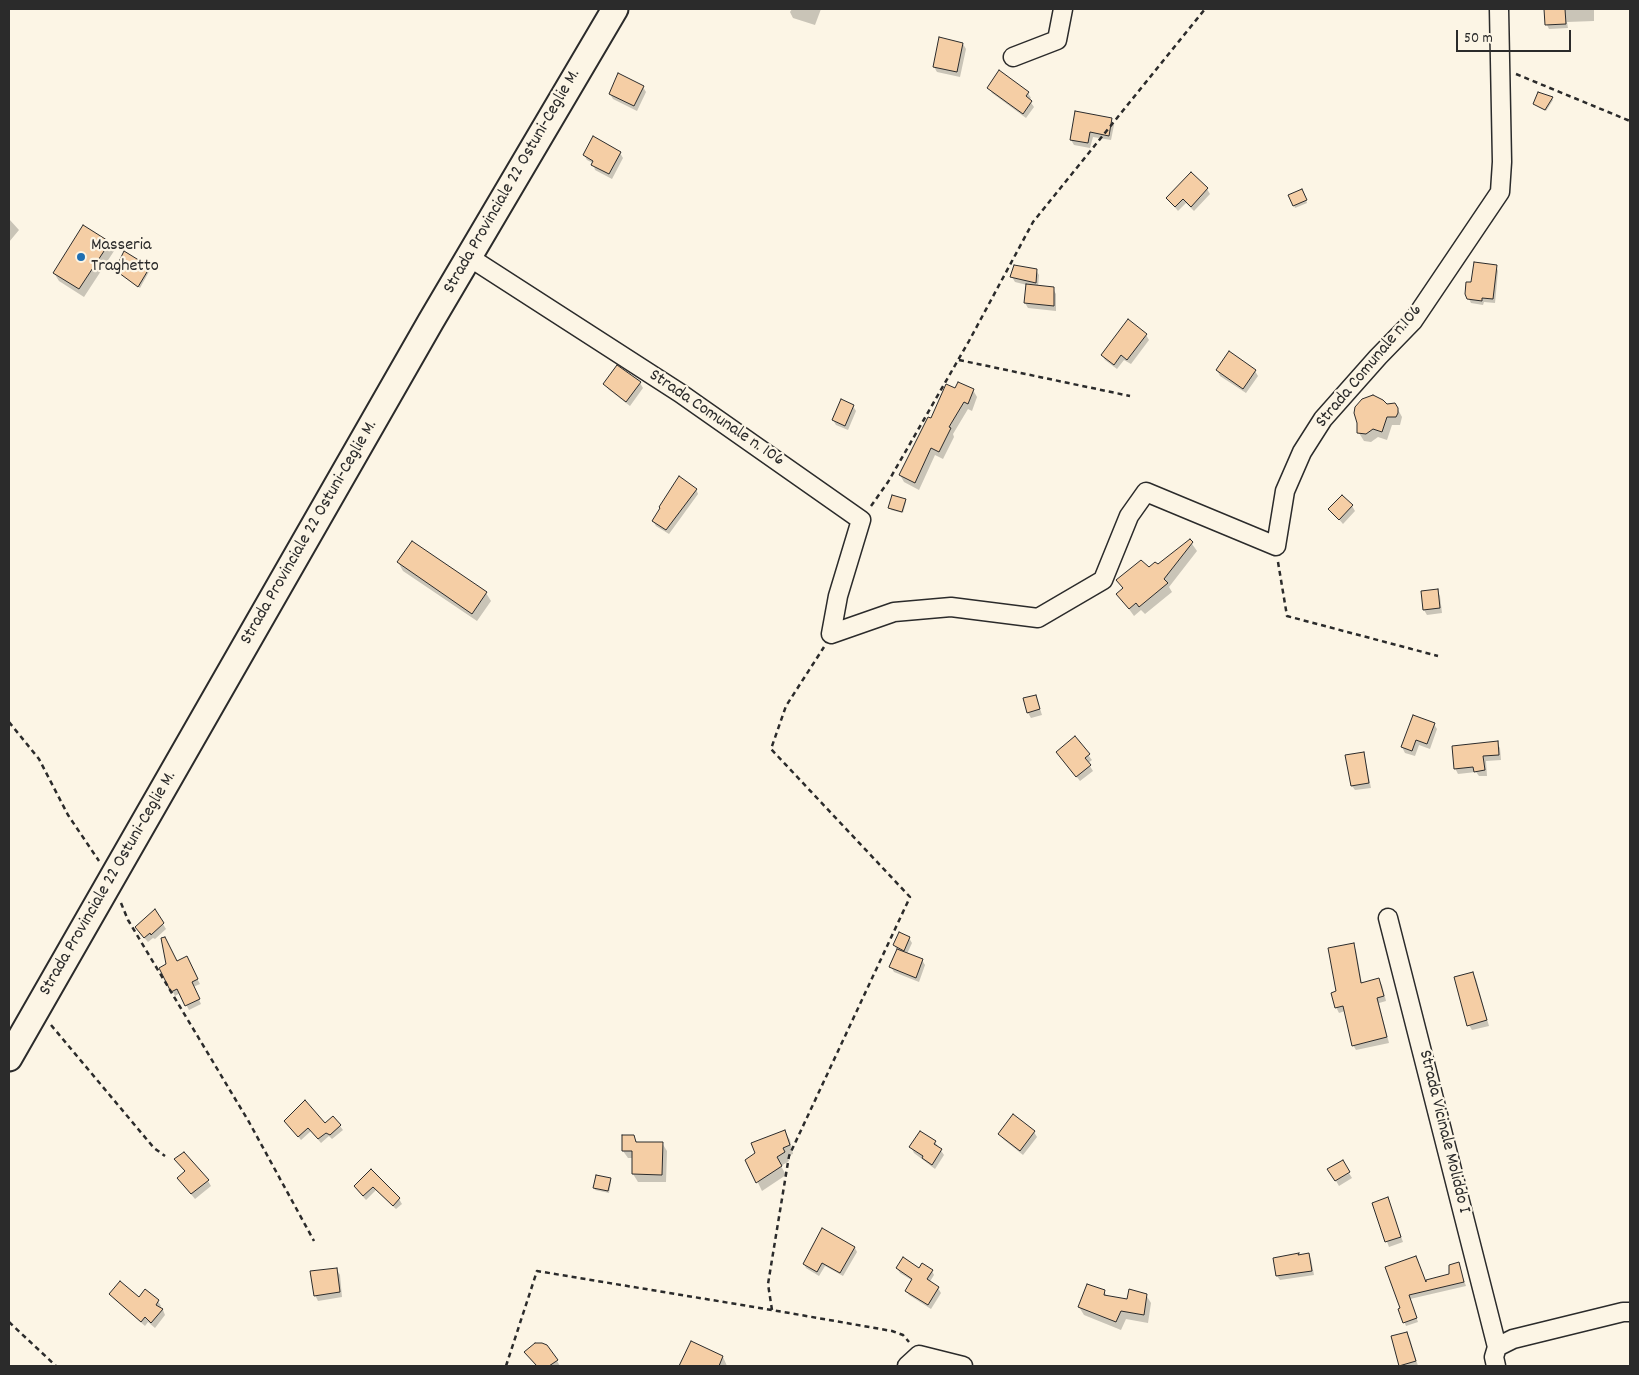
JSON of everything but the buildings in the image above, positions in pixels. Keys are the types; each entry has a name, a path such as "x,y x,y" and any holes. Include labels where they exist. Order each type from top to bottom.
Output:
{"main road":[{"name":"Strada Provinciale 22 Ostuni-Ceglie M.","path":"9,1058 469,257 614,9"}],"street":[{"path":"1013,57 1057,40 1063,9"},
{"name":"Strada Comunale n.106","path":"1276,546 1285,492 1308,444 1324,419 1413,320 1500,192 1502,162 1499,9"},
{"name":"Strada Comunale n. 106","path":"469,257 680,393 861,520"},
{"path":"861,520 838,596 831,634 894,612 951,607 1038,618 1103,580 1129,516 1146,492 1276,546"},
{"name":"Strada Vicinale Moliddo I","path":"1388,918 1497,1347 1494,1357 1496,1366"},
{"path":"1497,1347 1513,1339 1623,1312 1630,1312"},
{"path":"913,1360 963,1366"}],"path":[{"path":"861,520 888,482 959,360 1033,222 1205,9"},
{"path":"1500,68 1630,121"},
{"path":"959,360 1130,396"},
{"path":"1276,546 1287,616 1438,656"},
{"path":"772,1310 768,1284 790,1156 910,897 771,749 786,706 831,634"},
{"path":"9,722 39,760 68,815 112,879 128,920 249,1122 314,1241"},
{"path":"37,1009 154,1148 165,1156"},
{"path":"506,1366 537,1271 892,1331 903,1335 913,1360"},
{"path":"9,1322 56,1366"}],"place":[{"name":"Masseria Traghetto","path":"81,257"}]}
